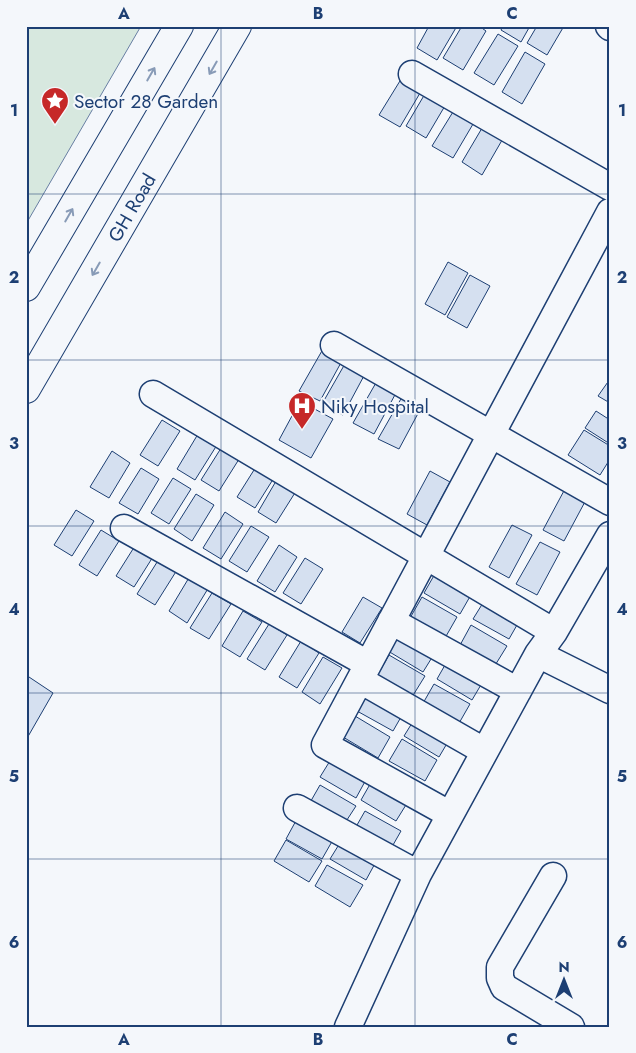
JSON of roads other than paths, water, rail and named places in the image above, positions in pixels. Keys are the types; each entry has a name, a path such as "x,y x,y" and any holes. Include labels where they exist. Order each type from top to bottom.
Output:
{"main road":[{"path":"26,287 179,26"},
{"name":"GH Road","path":"26,389 237,26"}],"street":[{"path":"412,74 610,187"},
{"path":"449,814 325,745 610,212"},
{"path":"334,345 610,502"},
{"path":"152,394 554,632"},
{"path":"124,528 364,672 484,751"},
{"path":"348,1027 418,874 449,814 538,654 554,632 610,535"},
{"path":"391,620 518,691"},
{"path":"538,654 610,690"},
{"path":"297,808 418,874"},
{"path":"553,876 500,966 500,978 504,987 571,1027"}],"place":[{"name":"Sector 28 Garden","path":"55,125"},
{"name":"Niky Hospital","path":"302,430"}]}
